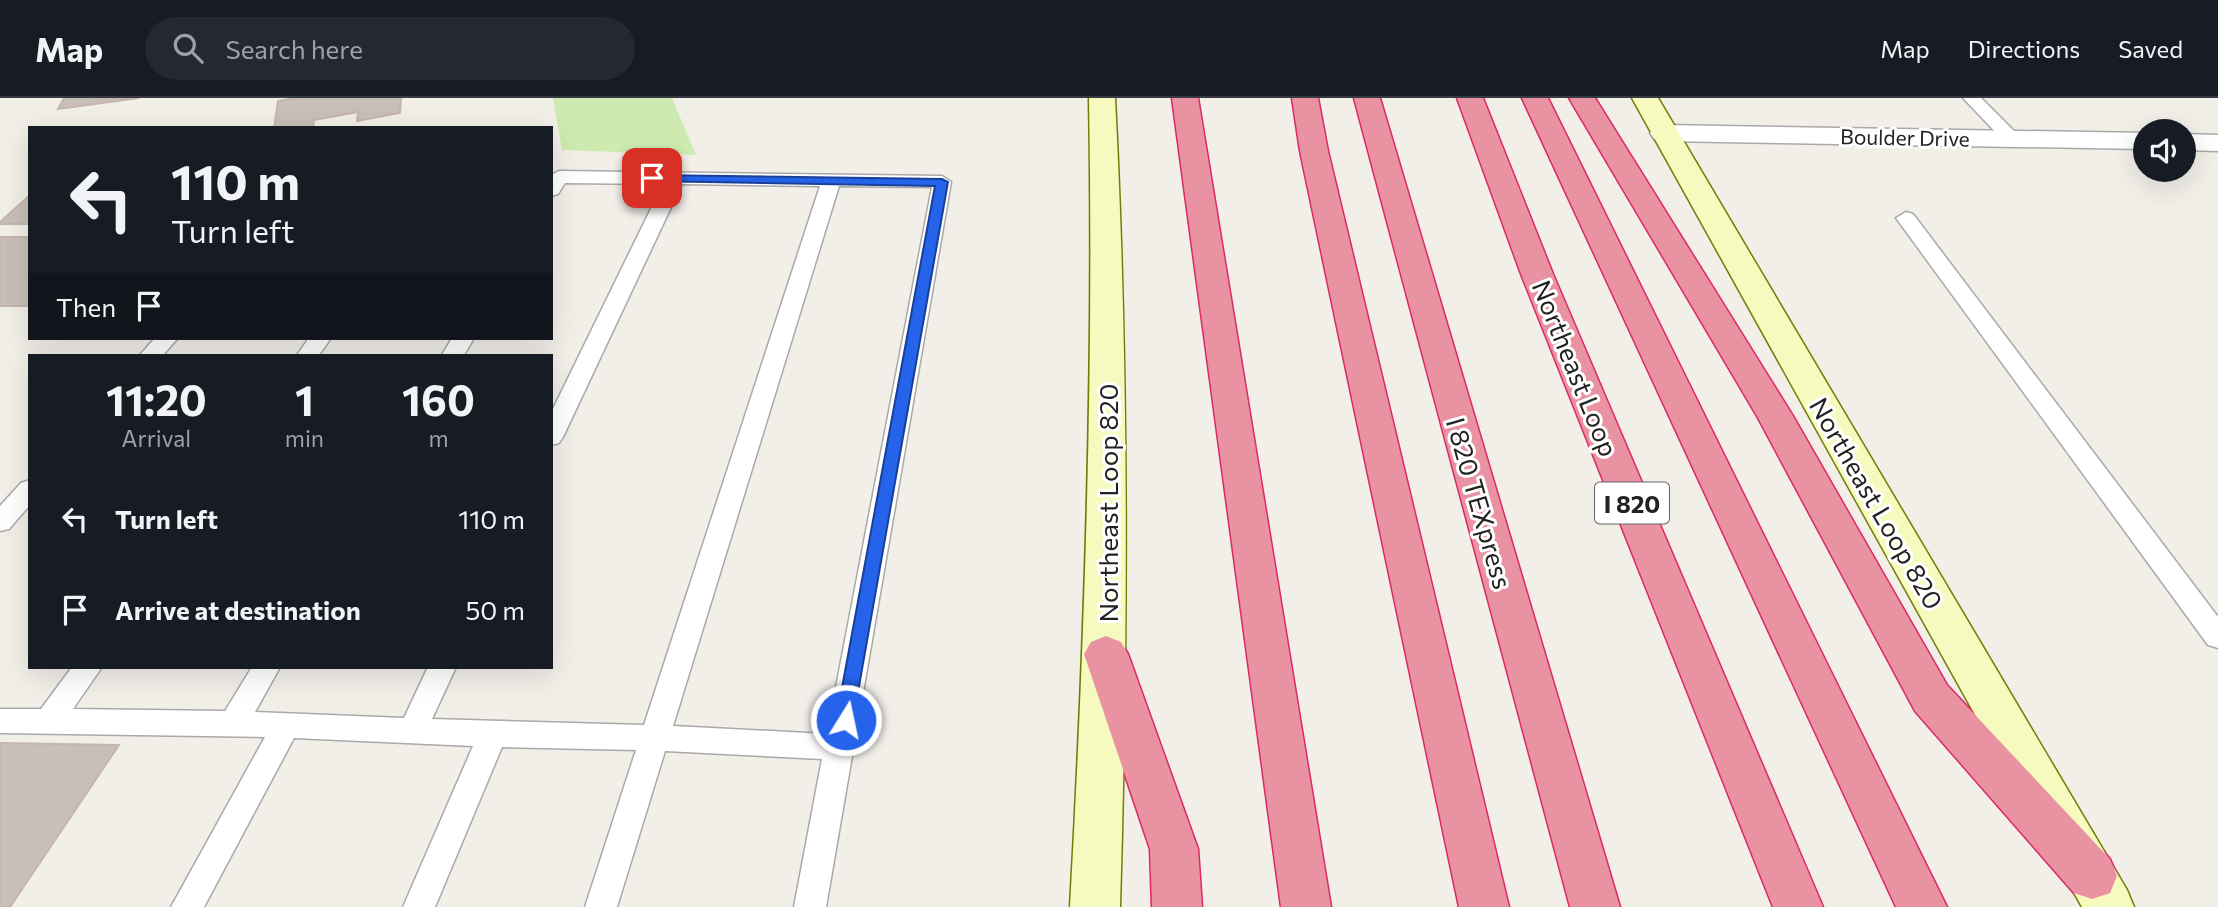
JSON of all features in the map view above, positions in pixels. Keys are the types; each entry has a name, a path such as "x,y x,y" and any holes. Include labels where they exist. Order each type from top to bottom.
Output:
{"highway":[{"path":"1185,98 1306,907"},
{"path":"1305,98 1320,178 1484,907"},
{"name":"I 820 TEXpress","path":"1367,98 1595,907"},
{"name":"Northeast Loop","path":"1470,98 1537,274 1798,907"},
{"path":"1535,98 1922,907"},
{"path":"1582,98 1775,416 1931,698 2100,892"},
{"path":"1106,654 1174,849 1177,907"},
{"path":"1570,821 1610,907"}],"main road":[{"name":"Northeast Loop 820","path":"1095,907 1106,654 1108,227 1102,98"},
{"name":"Northeast Loop 820","path":"1645,98 2100,892"}],"street":[{"name":"Boulder Drive","path":"1664,133 2133,141"},
{"path":"2196,142 2218,143"}],"lane":[{"path":"1971,98 2012,139"},
{"path":"553,187 559,177 942,182 810,907"},
{"path":"553,433 675,179"},
{"path":"601,907 831,181"},
{"path":"1906,218 2218,638"},
{"path":"152,354 165,340"},
{"path":"0,522 28,491"},
{"path":"49,721 87,669"},
{"path":"233,723 266,669"},
{"path":"412,731 441,669"},
{"path":"0,721 233,723 841,747"},
{"path":"187,907 286,726"},
{"path":"419,907 493,734"}],"green space":[{"path":"553,98 672,98 696,155 562,150"}],"building":[{"path":"64,98 139,98 58,109"},
{"path":"294,98 401,98 400,113 357,121 358,112 314,120 313,126 274,126 278,101"},
{"path":"28,197 28,224 0,222"},
{"path":"0,237 28,237 28,306 0,306"},
{"path":"0,743 119,745 10,907 0,907"}],"route":[{"path":"652,178 942,182 846,720"}]}
